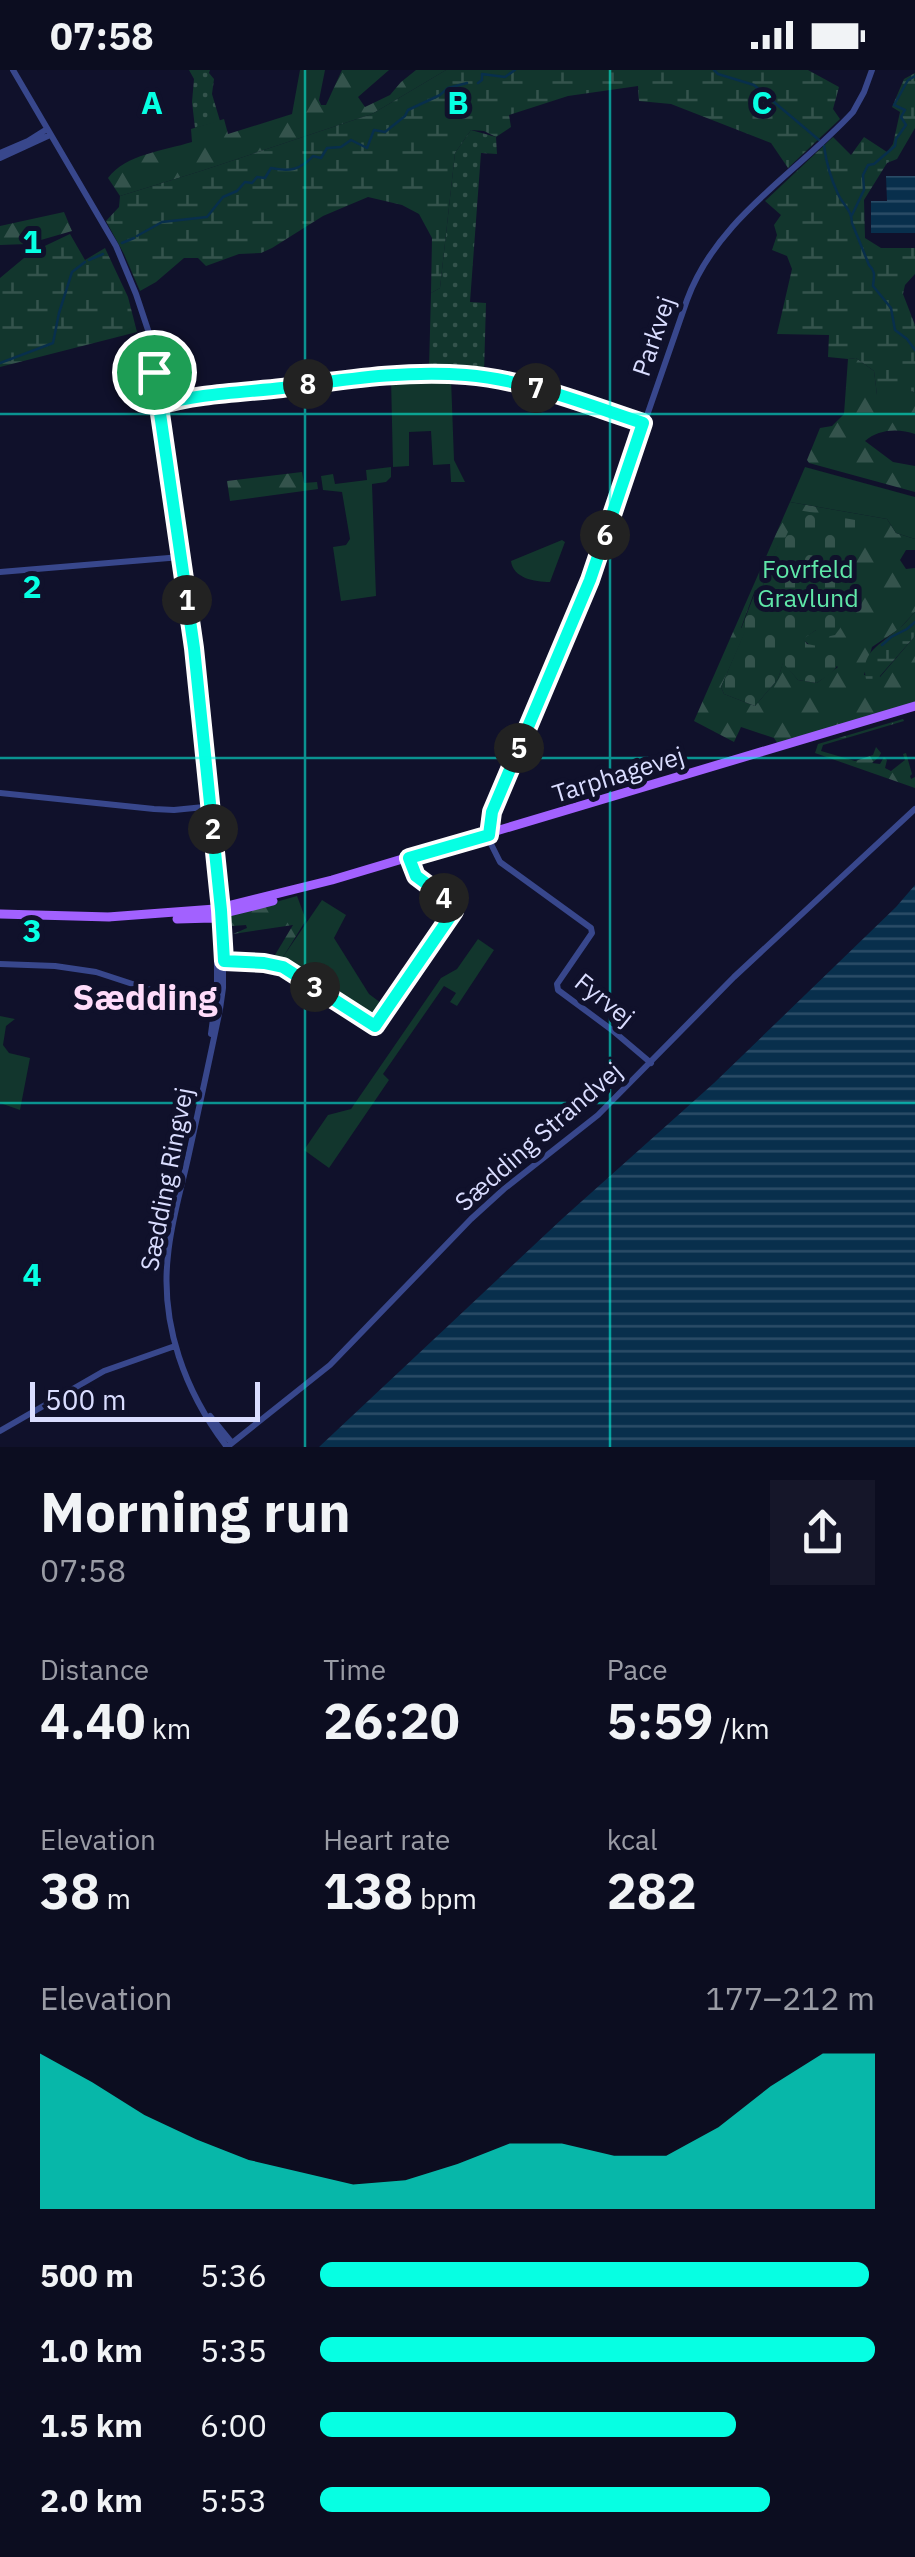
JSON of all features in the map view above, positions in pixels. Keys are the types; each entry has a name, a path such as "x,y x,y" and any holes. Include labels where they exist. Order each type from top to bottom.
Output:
{"main road":[{"name":"Tarphagevej","path":"0,914 213,918 219,912 254,900 489,835 915,706"},
{"name":"Tarphagevej","path":"108,917 219,912 256,906 332,880"},
{"path":"219,912 223,938"}],"street":[{"name":"Sædding Ringvej","path":"12,70 116,246 143,311 164,403 167,453"},
{"name":"Parkvej","path":"489,835 492,812 590,580 693,282 732,225 853,112 872,70"},
{"path":"0,156 48,132"},
{"name":"Sædding Ringvej","path":"143,311 194,648 221,963"},
{"path":"154,372 164,403 375,376 453,374 526,385 643,423"},
{"path":"0,572 181,558"},
{"name":"Sædding Ringvej","path":"202,737 204,806 219,912"},
{"path":"0,793 154,809 204,806"},
{"name":"Sædding Strandvej","path":"229,1446 330,1364 470,1220 598,1115 734,977 915,809"},
{"name":"Fyrvej","path":"489,835 500,862 592,928 557,984 558,990 651,1063"},
{"path":"221,963 283,967 372,1026 377,1024 455,909 420,881 409,858"},
{"name":"Sædding Ringvej","path":"223,938 208,1071 168,1255 166,1298 175,1346 188,1382 210,1424 229,1446"},
{"path":"0,964 96,972 217,1010"},
{"path":"0,1431 104,1370 175,1346"}],"green space":[{"path":"189,70 210,70 220,121 195,128 194,79"},
{"path":"300,70 325,70 319,100 326,105 342,70 389,70 358,97 365,107 390,95 416,70 446,70 372,114 201,171 120,196 108,178 135,158 192,142 191,129 224,119 228,134 292,114"},
{"path":"446,70 808,70 839,87 833,109 840,119 788,168 771,143 671,104 639,101 638,86 568,96 509,115 511,127 496,137 471,130 455,153 440,288 431,293 432,238 419,214 402,205 368,197 323,216 261,253 239,254 206,266 198,258 184,258 140,291 106,221 119,207 120,196 372,114"},
{"path":"915,73 915,128 897,159 887,163 864,200 865,238 881,248 915,248 915,274 903,294 915,325 915,393 886,396 877,395 874,371 856,358 828,357 829,335 777,334 792,269 787,256 772,250 777,235 774,225 781,215 765,201 833,137 851,155 864,137 887,152 893,144 900,112 892,107 904,79"},
{"path":"471,130 496,137 497,154 481,153 470,302 486,303 484,373 429,369 431,293 440,288 455,153"},
{"path":"64,212 72,231 27,244 0,245 0,226"},
{"path":"70,234 85,260 105,248 128,297 137,332 0,367 0,278 30,253"},
{"path":"856,358 874,371 877,395 915,393 915,434 889,431 865,441 893,462 915,466 915,492 807,460 820,428 832,426 844,414 848,359"},
{"path":"391,378 451,378 454,460 465,482 451,482 450,464 433,465 431,431 409,432 409,466 393,467"},
{"path":"391,467 391,477 386,482 372,484 376,596 341,601 333,547 346,545 350,539 342,492 323,490 321,476 333,474 335,484 367,480 366,470"},
{"path":"805,467 915,497 915,539 896,533 887,519 790,502"},
{"path":"302,472 304,483 317,482 318,489 230,501 227,481"},
{"path":"790,502 887,519 896,533 915,539 915,550 906,550 900,560 906,569 915,568 915,612 899,629 872,647 864,675 880,677 915,636 915,702 778,744 774,738 741,727 734,742 694,721","holes":["782,545 816,630 802,639 838,667 817,683 798,680 783,662 778,679 755,706 724,694 721,687 746,630 741,628 755,590 762,592 778,546"]},
{"name":"Fovrfeld Gravlund","path":"798,510 861,521 847,608 838,614 841,627 835,635 826,637 816,630 803,639 807,644 838,650 838,662 817,683 798,680 783,663 778,679 755,706 724,694 721,687 745,631 741,629 756,590 762,591 778,545 782,545"},
{"path":"565,542 550,582 525,578 513,567 511,561"},
{"path":"915,612 915,636 880,676 878,685 869,690 865,669 870,654"},
{"path":"903,719 823,745 821,751 855,761 873,755 876,747 881,753 872,763 880,764 884,757 885,768 891,771 905,760 906,753 915,788 815,753 818,744"},
{"path":"297,896 306,920 283,957 370,1017 404,973 401,969 412,969 375,1021 295,970 272,960 293,925 233,934 247,928 232,926 227,936 230,915"},
{"path":"322,900 346,915 334,938 369,994 381,1003 370,1017 283,957"},
{"path":"478,939 494,950 457,1006 450,1002 456,993 444,986 383,1074 389,1080 329,1168 304,1150 328,1115 351,1109 441,978 457,969"},
{"path":"0,1016 15,1019 6,1026 3,1045 9,1053 30,1058 20,1110 0,1103"}],"water":[{"path":"886,176 915,176 915,233 871,233 871,201 887,201"},
{"path":"915,885 915,1447 319,1447 563,1218 714,1083"}],"waterway":[{"path":"478,83 482,74 505,77 515,70"},
{"path":"714,70 754,85 819,140"},
{"path":"852,215 864,190 863,175 868,165 895,146 906,125 901,117 905,110 894,105 908,80 915,76"},
{"path":"137,236 162,222 207,217 223,197 245,182 265,178 271,168 294,169 313,156 321,158 327,148 341,147 351,140 367,148 374,130 385,132 408,110 448,88 467,83"},
{"path":"824,146 835,188 851,215 874,272 873,286 891,308 895,330 915,350"},
{"path":"122,243 134,238"},
{"path":"89,260 103,254"},
{"path":"0,363 53,343 72,272 85,262"},
{"path":"882,645 915,622"}],"district":[{"name":"Sædding","path":"145,997"}],"route":[{"path":"154,372 160,405 375,376 441,374 526,385 643,423 590,580 492,812 489,835 409,858 420,881 452,903 454,911 375,1026 283,967 224,961 194,648 154,372"}]}
